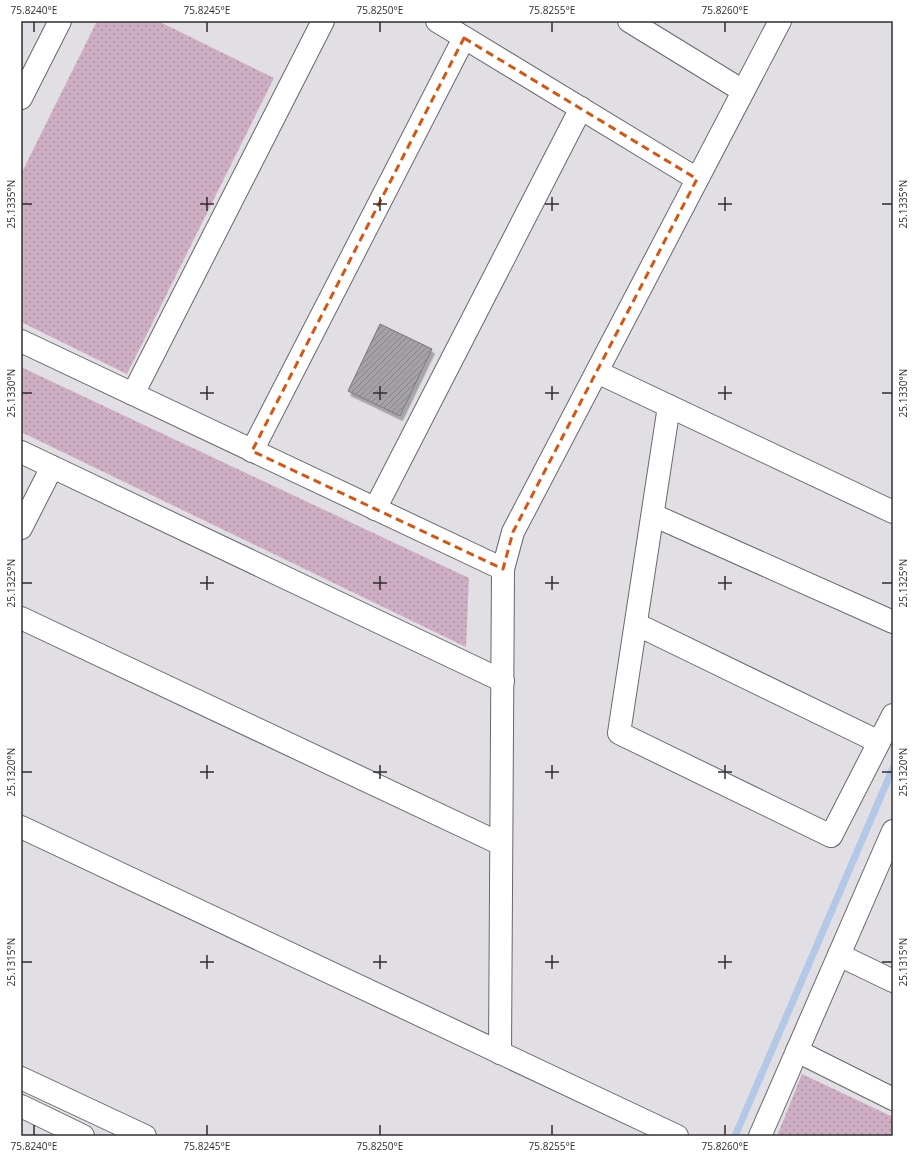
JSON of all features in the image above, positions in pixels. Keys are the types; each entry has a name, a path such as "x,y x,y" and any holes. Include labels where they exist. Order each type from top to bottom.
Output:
{"street":[{"path":"21,98 60,21"},
{"path":"133,394 323,21"},
{"path":"437,21 697,179"},
{"path":"629,21 743,91"},
{"path":"500,1053 503,569 513,532 780,21"},
{"path":"252,450 464,38"},
{"path":"376,509 580,108"},
{"path":"21,341 503,569"},
{"path":"597,372 893,512"},
{"path":"669,406 619,733 831,836 893,715"},
{"path":"21,452 502,681"},
{"path":"21,528 52,467"},
{"path":"653,515 893,622"},
{"path":"21,618 502,844"},
{"path":"636,624 879,742"},
{"path":"21,827 677,1136"},
{"path":"760,1136 839,955 887,862 893,831"},
{"path":"839,955 893,981"},
{"path":"797,1051 893,1099"},
{"path":"21,1078 145,1136"},
{"path":"21,1106 83,1136"}],"highlighted area":[{"path":"464,38 697,179 513,532 503,569 252,451"}],"shaded area":[{"path":"97,21 158,21 274,78 127,374 21,322 21,174"},
{"path":"21,367 469,578 466,647 21,432"},
{"path":"802,1074 893,1117 893,1136 777,1136"}],"building":[{"path":"380,324 432,349 400,416 348,391"}],"waterway":[{"path":"735,1136 893,768"}]}
